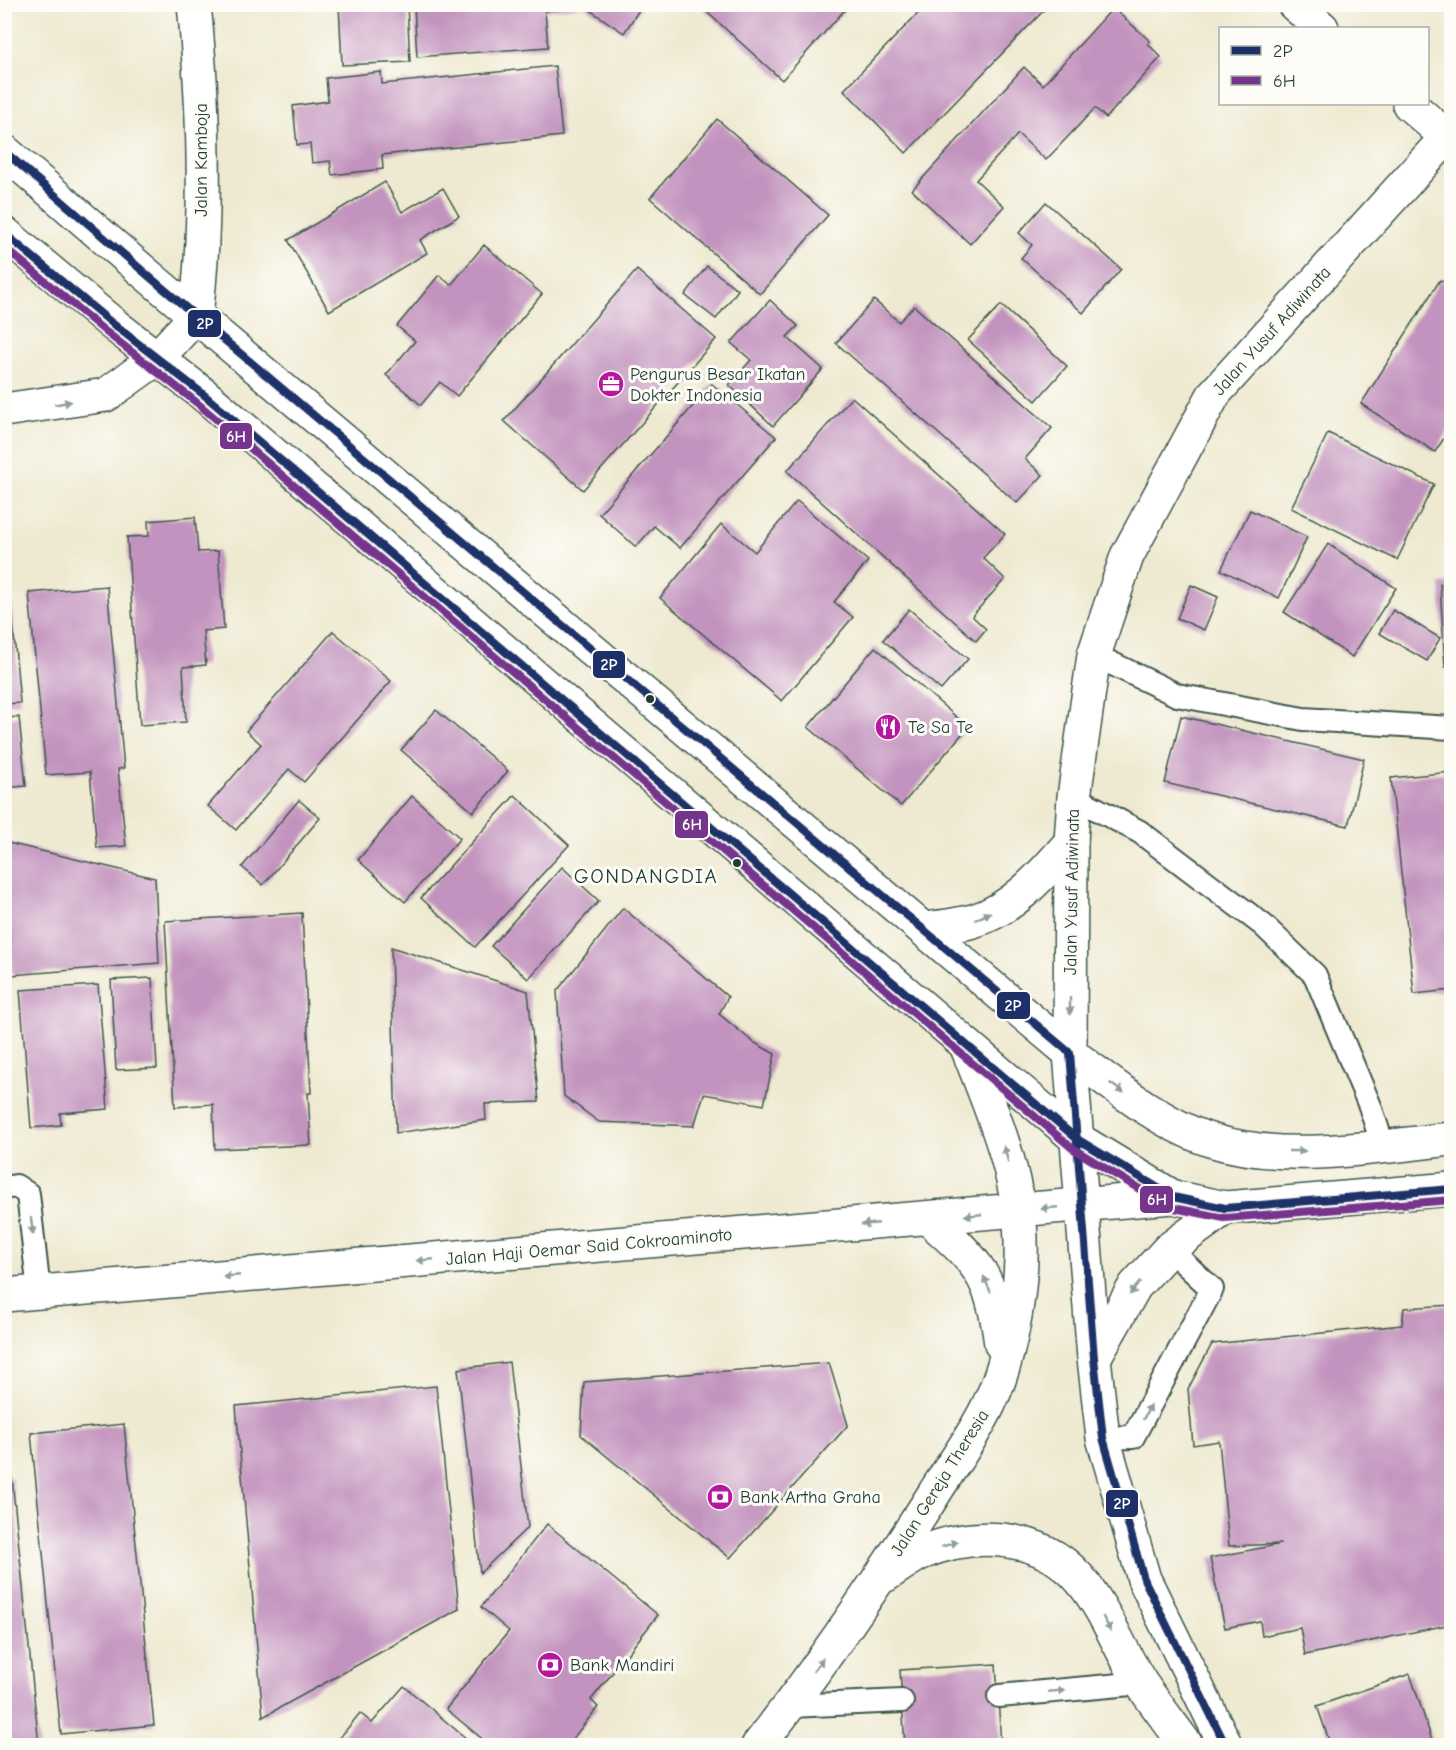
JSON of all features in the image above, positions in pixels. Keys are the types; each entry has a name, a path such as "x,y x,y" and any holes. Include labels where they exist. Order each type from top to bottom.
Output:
{"street":[{"name":"Jalan Kamboja","path":"194,4 201,101 202,268 196,316"},
{"path":"1294,4 1321,27"},
{"path":"1410,105 1450,136"},
{"name":"Jalan Yusuf Adiwinata","path":"1226,1746 1144,1579 1103,1438 1094,1358 1071,1053 1071,842 1074,797 1094,655 1127,556 1214,394 1450,136"},
{"path":"4,151 196,316 1071,1053 1155,1113 1209,1140 1268,1151 1328,1151 1452,1139"},
{"name":"Jalan Haji Oemar Said Cokroaminoto","path":"4,232 156,359 230,417 1077,1139 1173,1197"},
{"path":"4,410 105,395 156,359 196,316"},
{"path":"926,929 974,920 1006,904 1035,883 1071,842"},
{"name":"Jalan Gereja Theresia","path":"758,1746 790,1706 879,1580 990,1404 1004,1361 1018,1302 1022,1256 1017,1211 1003,1142 966,1045"},
{"name":"Jalan Haji Oemar Said Cokroaminoto","path":"4,1295 1173,1197 1225,1208 1452,1189"},
{"path":"1094,1358 1135,1286 1169,1249 1225,1208"},
{"path":"929,1219 970,1256 986,1279 996,1305 1004,1361"},
{"path":"879,1580 920,1554 964,1539 1012,1542 1053,1554 1077,1576 1090,1593 1142,1683 1187,1746"}],"lane":[{"path":"1094,655 1177,695 1303,718 1452,728"},
{"path":"1074,797 1140,832 1263,925 1315,975 1370,1106 1383,1146"},
{"path":"4,1188 16,1186 28,1194 39,1292"},
{"path":"1103,1438 1133,1437 1212,1289 1169,1249"},
{"path":"999,1696 1142,1683"},
{"path":"790,1706 902,1701"}],"building":[{"path":"339,4 407,4 410,62 342,65"},
{"path":"581,4 643,4 624,33"},
{"path":"698,4 850,4 782,80"},
{"path":"927,4 1050,4 906,153 844,90"},
{"path":"414,5 581,6 545,11 548,47 417,57"},
{"path":"1113,8 1150,41 1148,44 1161,57 1106,118 1095,108 1046,160 1018,134 976,180 1004,206 970,244 912,190 1024,67 1043,85"},
{"path":"555,66 562,136 382,155 383,169 332,175 330,161 312,163 310,144 297,145 293,106 328,101 326,78 381,72 382,84"},
{"path":"717,119 828,215 760,294 650,198"},
{"path":"385,182 402,212 443,188 459,216 420,240 427,253 329,311 288,240"},
{"path":"1046,202 1121,269 1083,313 1021,258 1032,245 1019,233"},
{"path":"484,245 542,294 457,396 440,382 421,405 386,375 415,341 397,326 439,275 451,285"},
{"path":"707,266 738,290 716,319 685,295"},
{"path":"637,270 716,339 583,490 504,421"},
{"path":"1440,280 1452,287 1452,426 1435,452 1361,404"},
{"path":"770,300 798,326 787,337 823,369 773,426 729,385 751,360 731,343"},
{"path":"874,300 899,322 914,306 1052,428 1025,459 1043,475 1017,503 836,343"},
{"path":"1001,305 1067,366 1036,401 968,340"},
{"path":"712,384 776,437 680,548 654,526 636,547 599,514"},
{"path":"852,397 1005,534 983,558 1005,579 972,616 986,629 976,641 787,471"},
{"path":"1328,433 1434,484 1397,560 1291,508"},
{"path":"797,501 868,561 834,602 853,617 782,701 660,598 721,524 755,552"},
{"path":"1250,510 1307,537 1279,598 1221,570"},
{"path":"195,517 198,552 218,551 224,629 203,631 206,665 183,667 186,722 140,725 127,537 149,536 148,521"},
{"path":"1328,544 1396,588 1352,657 1284,612"},
{"path":"1452,583 1452,666 1445,667 1440,584"},
{"path":"1191,585 1218,597 1204,630 1177,618"},
{"path":"107,586 124,768 118,769 126,846 97,848 90,772 46,775 29,593"},
{"path":"11,601 20,703 4,704 4,602"},
{"path":"909,609 968,659 941,690 883,640"},
{"path":"1393,610 1440,638 1427,661 1379,633"},
{"path":"333,631 391,681 304,782 289,769 236,830 208,806 261,744 246,731"},
{"name":"Te Sa Te","path":"875,647 968,727 901,806 808,727"},
{"path":"436,710 508,771 473,812 401,750"},
{"path":"1181,716 1364,759 1348,826 1165,783"},
{"path":"19,717 26,786 4,788 4,718"},
{"path":"1452,772 1452,990 1414,994 1391,778"},
{"path":"515,795 569,845 475,947 421,898"},
{"path":"412,796 460,838 405,902 358,860"},
{"path":"299,800 320,818 263,885 242,867"},
{"path":"4,842 155,878 159,963 12,975"},
{"path":"562,867 599,901 528,979 491,946"},
{"path":"623,908 728,997 719,1014 753,1042 775,1054 764,1105 704,1094 694,1126 599,1122 564,1096 557,991"},
{"path":"302,913 311,1093 308,1093 311,1145 215,1149 213,1104 175,1107 165,921"},
{"path":"391,947 528,991 539,1102 485,1104 486,1120 396,1133"},
{"path":"152,978 157,1068 116,1070 111,980"},
{"path":"98,985 108,1109 60,1113 61,1125 31,1128 20,990"},
{"path":"1452,1305 1452,1624 1305,1655 1300,1628 1262,1636 1260,1621 1225,1628 1210,1558 1281,1544 1229,1546 1219,1441 1193,1445 1188,1389 1212,1344 1402,1325 1404,1308"},
{"path":"509,1362 528,1527 480,1573 458,1369"},
{"name":"Bank Artha Graha","path":"829,1363 848,1425 730,1558 581,1435 584,1382"},
{"path":"436,1386 459,1609 263,1717 236,1406"},
{"path":"124,1424 154,1725 61,1734 31,1433"},
{"path":"4,1478 12,1478 39,1746 4,1746"},
{"name":"Bank Mandiri","path":"547,1524 658,1615 591,1700 598,1707 567,1746 491,1746 446,1709 509,1631 481,1607"},
{"path":"996,1664 1001,1746 905,1746 900,1670"},
{"path":"1410,1674 1434,1746 1331,1746 1317,1706"},
{"path":"404,1686 475,1746 333,1746 360,1713 372,1723"}],"transit line":[{"name":"2P","path":"4,151 152,279 1070,1053 1094,1358 1103,1438 1144,1579 1226,1746"},
{"name":"2P","path":"4,233 113,324 203,394 1077,1139 1173,1197 1225,1208 1452,1189"},
{"name":"6H","path":"4,247 106,332 196,402 1072,1148 1169,1207 1224,1218 1452,1200"}],"place":[{"name":"Pengurus Besar Ikatan Dokter Indonesia","path":"611,384"},
{"name":"Te Sa Te","path":"888,727"},
{"name":"Bank Artha Graha","path":"720,1497"},
{"name":"Bank Mandiri","path":"550,1665"}],"district":[{"name":"GONDANGDIA","path":"646,876"}]}
